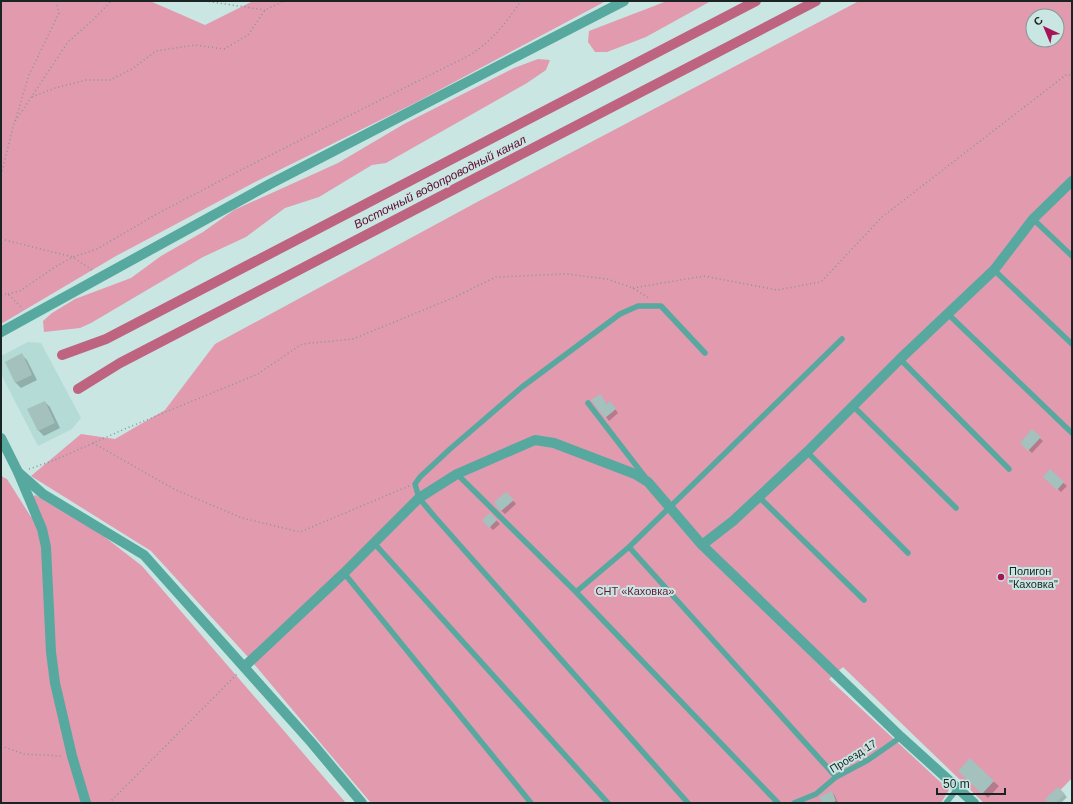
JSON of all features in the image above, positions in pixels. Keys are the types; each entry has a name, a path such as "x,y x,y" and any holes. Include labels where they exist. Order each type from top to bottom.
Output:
{"street":[{"path":"1,332 270,184 624,1"},
{"path":"702,545 759,497 900,359 994,270 1034,219 1072,181"},
{"path":"1,438 18,472 42,529 46,547 51,652 55,683 72,756 86,803"},
{"path":"245,666 344,573 419,498 457,474 535,440 554,443 635,474 648,482 702,545 901,736 974,803"},
{"path":"18,472 42,494 144,555 245,666 362,803"}],"lane":[{"path":"1034,219 1072,256"},
{"path":"994,270 1072,344"},
{"path":"688,803 419,498 415,484 420,477 450,449 522,387 620,314 638,306 661,306 705,353"},
{"path":"948,314 1072,433"},
{"path":"576,592 629,546 842,339"},
{"path":"900,359 1009,468"},
{"path":"588,403 648,482"},
{"path":"853,406 956,508"},
{"path":"806,452 908,553"},
{"path":"457,474 576,592 778,803"},
{"path":"759,497 864,600"},
{"path":"374,543 608,803"},
{"path":"629,546 836,777"},
{"path":"344,573 531,803"},
{"name":"Проезд 17","path":"794,803 816,794 836,777 868,760 901,736"},
{"path":"946,803 958,788"}],"path":[{"path":"1,175 14,123 30,75 59,13 56,1"},
{"path":"14,123 68,42 94,19 111,1"},
{"path":"205,1 266,10"},
{"path":"32,97 55,88 86,80 110,80 132,69 156,51 194,45 224,49 248,35 266,10 284,1"},
{"path":"1,294 20,291 55,267 73,257 97,249 155,215 235,173 470,55 486,44 496,34 521,1"},
{"path":"633,288 704,276 777,290 821,282 882,217 1067,74 1072,76"},
{"path":"1,239 73,257 88,269 105,275"},
{"path":"18,472 55,460 127,428 258,374 302,344 352,339 455,297 496,277 567,274 607,278 633,288 661,306"},
{"path":"8,294 31,316"},
{"path":"93,443 174,489 242,518 300,532 415,484"},
{"path":"109,803 245,666"},
{"path":"1,746 24,754 72,756"}],"shaded area":[{"path":"28,342 41,343 81,418 72,429 38,446 1,374 1,356"}],"green space":[{"path":"1,1 150,1 205,25 253,1 606,1 415,103 257,181 116,256 1,324"},
{"path":"667,1 711,1 646,37 607,52 595,52 588,42 589,31"},
{"name":"СНТ «Каховка»","path":"859,1 1072,1 1072,778 1048,803 984,803 843,667 829,679 949,790 941,803 371,803 248,657 151,551 31,476 81,434 115,439 165,410 215,344 479,201"},
{"path":"538,59 550,60 546,70 527,83 386,163 372,165 319,197 285,208 246,237 203,257 91,323 80,328 44,332 43,321 52,313 75,299 131,278 161,256 203,232 234,210 338,163 404,124 514,68"},
{"path":"1,476 7,479 31,517 36,513 30,499 35,495 101,534 142,566 346,803 1,803"}],"building":[{"path":"22,353 32,375 15,383 5,362"},
{"path":"600,394 607,404 610,401 616,409 605,418 591,400"},
{"path":"45,401 55,423 38,431 27,409"},
{"path":"1032,429 1041,437 1028,451 1020,443"},
{"path":"1050,469 1064,482 1057,490 1043,477"},
{"path":"506,492 514,500 501,511 496,507 497,506 494,502"},
{"path":"490,513 497,520 489,528 482,520"},
{"path":"970,758 994,781 982,794 958,771"},
{"path":"1058,787 1065,794 1055,803 1049,803 1045,799"},
{"path":"832,791 836,801 831,803 822,803 819,797"}],"waterway":[{"name":"Восточный водопроводный канал","path":"62,355 106,339 756,1"},
{"name":"Восточный водопроводный канал","path":"78,389 120,363 816,1"}],"place":[{"name":"Полигон \"Каховка\"","path":"1001,577"}]}
